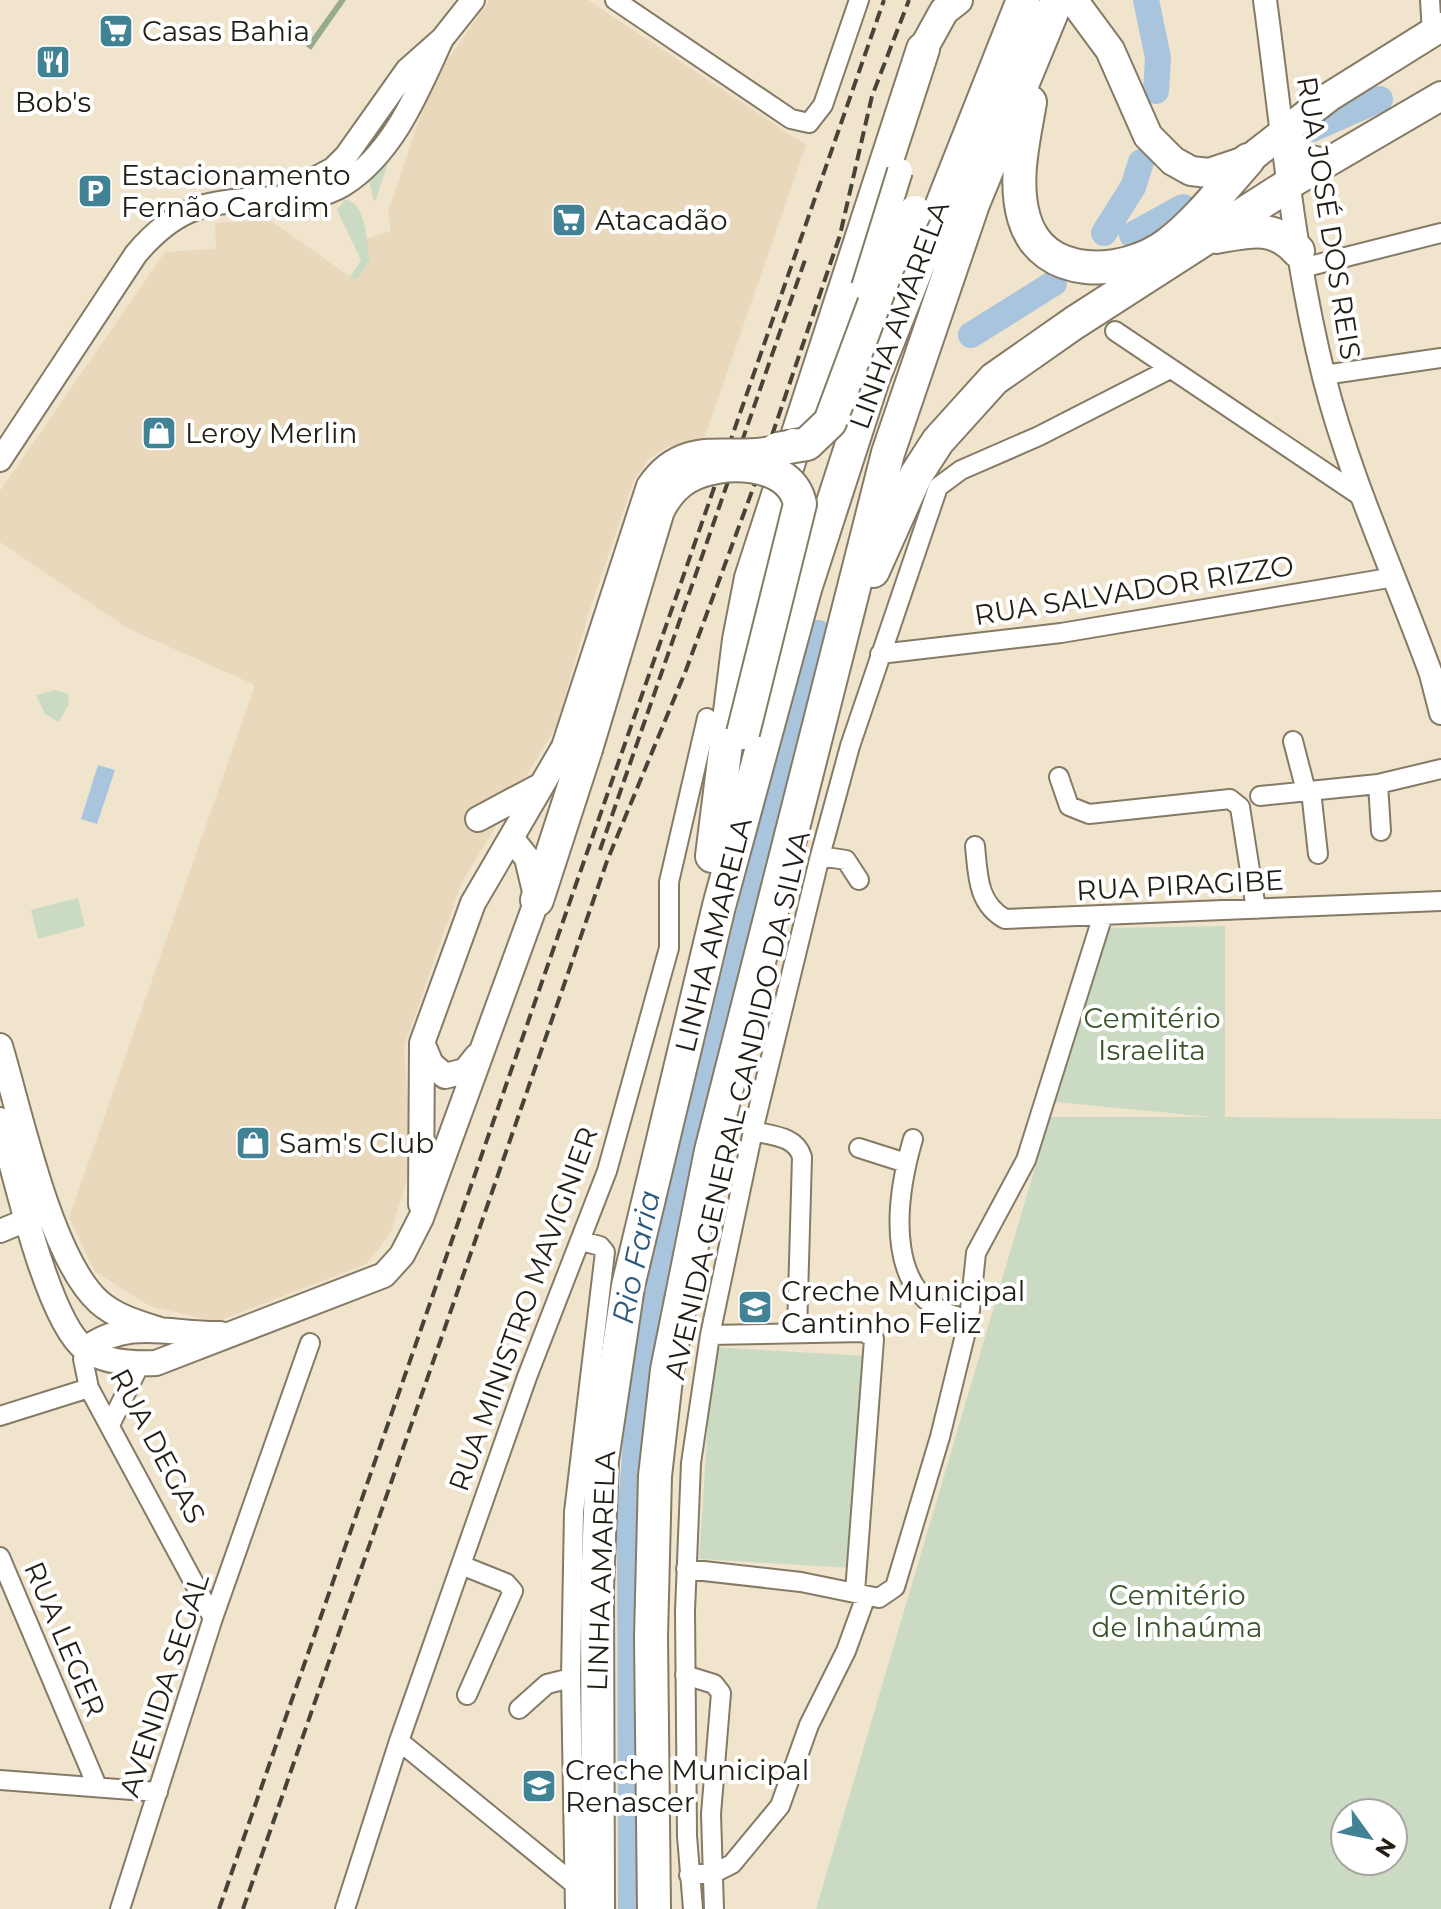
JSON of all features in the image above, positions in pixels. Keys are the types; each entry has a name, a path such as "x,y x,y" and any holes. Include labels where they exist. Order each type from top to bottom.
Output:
{"highway":[{"name":"LINHA AMARELA","path":"654,1909 652,1553 656,1462 667,1370 711,1151 888,453 973,204 1062,1"},
{"name":"LINHA AMARELA","path":"598,1909 597,1589 602,1460 628,1286 727,877 805,589 873,379 1022,4"},
{"path":"712,856 739,640 751,578 923,49"},
{"path":"1036,56 1019,192 1024,219 1033,237 1060,260 1077,266 1110,268 1144,257 1167,245 1248,160"},
{"path":"777,449 807,444 830,422 888,266 915,212 987,88"},
{"path":"833,662 916,475 963,411 994,379 1287,186"},
{"path":"1205,238 1267,230 1285,237 1300,260"},
{"path":"537,900 575,748 666,494 688,476 704,470 755,467 783,475 797,492 800,504 712,856 670,1056 662,1138"}],"main road":[{"path":"421,1218 422,1043 473,903 544,783 575,748 649,486 658,472 670,462 696,452 777,449 807,430 825,401 900,171 923,49 944,11 958,0"},
{"path":"1062,1 1110,50 1148,136 1161,151 1191,171 1209,173 1248,160 1283,131 1436,30"},
{"path":"1287,186 1441,96"},
{"path":"1283,131 1304,160 1326,162"},
{"path":"478,819 544,783"},
{"path":"86,1349 114,1361 140,1364 177,1356 223,1334 384,1275 402,1255 421,1218 537,900 527,858 511,838"},
{"path":"422,1043 431,1064 445,1076 465,1071 483,1049"},
{"name":"RUA DEGAS","path":"0,1046 63,1318 86,1349"},
{"name":"RUA DEGAS","path":"0,1120 39,1215"},
{"path":"39,1215 84,1287 115,1314 160,1330"},
{"path":"86,1349 113,1333 144,1328 223,1334"}],"street":[{"path":"0,460 136,254 159,227 180,213 200,206 325,194 362,170 414,101 442,39 472,0"},
{"path":"615,0 791,119 809,123 823,105 859,0"},
{"name":"RUA JOSÉ DOS REIS","path":"1265,0 1283,131 1287,186 1324,375 1362,497 1436,673 1441,713"},
{"path":"1430,0 1436,30"},
{"path":"277,198 333,169 358,141 400,80 422,54 442,39"},
{"path":"362,170 363,151 395,102 400,80"},
{"path":"1300,260 1441,233"},
{"path":"1115,331 1362,497"},
{"path":"1324,375 1441,358"},
{"name":"AVENIDA GENERAL CANDIDO DA SILVA","path":"693,1909 689,1875 685,1675 691,1463 710,1335 753,1131 850,746 931,503 948,477 1170,369"},
{"name":"RUA SALVADOR RIZZO","path":"880,654 1061,633 1395,577"},
{"name":"RUA MINISTRO MAVIGNIER","path":"345,1909 399,1741 461,1565 533,1363 607,1171 669,948 669,882 707,718"},
{"path":"1293,741 1309,791 1318,854"},
{"path":"1260,796 1378,784 1441,769"},
{"path":"1059,777 1069,806 1089,814 1230,799 1236,802 1240,807 1256,909"},
{"path":"1378,784 1381,831"},
{"name":"RUA PIRAGIBE","path":"975,846 983,894 995,913 1005,919 1441,901"},
{"path":"820,856 846,860 859,880"},
{"path":"686,1569 879,1598 887,1595 901,1574 969,1319 976,1253 1026,1160 1103,915"},
{"path":"753,1131 793,1141 802,1157 797,1332"},
{"path":"913,1139 897,1223 907,1270 914,1288 928,1302 942,1312 969,1319"},
{"path":"859,1148 906,1163"},
{"path":"0,1231 39,1215"},
{"path":"575,1909 571,1678 576,1497 589,1366 605,1263 605,1252 600,1246 582,1241"},
{"path":"689,1875 714,1873 732,1864 780,1806 809,1725 846,1651 860,1594 876,1345 870,1334 864,1332 710,1335"},
{"name":"AVENIDA SEGAL","path":"120,1909 213,1618 310,1343"},
{"name":"RUA DEGAS","path":"86,1349 83,1359 89,1388 213,1618"},
{"path":"110,1425 140,1364"},
{"path":"0,1416 89,1388"},
{"name":"RUA LEGER","path":"0,1557 97,1786"},
{"path":"461,1565 506,1583 513,1591 467,1695"},
{"path":"685,1675 705,1679 721,1693 711,1814 714,1909"},
{"path":"519,1709 547,1684 571,1678"},
{"path":"399,1741 573,1883"},
{"path":"0,1780 158,1792"}],"shaded area":[{"path":"489,0 588,0 806,145 703,442 667,447 649,459 634,480 588,615 557,725 461,884 404,1047 410,1137 407,1180 390,1234 366,1264 216,1322 150,1306 95,1272 69,1218 255,685 127,628 0,542 0,491 165,252 216,249 215,223 270,220 356,281 370,260 366,239 391,231 388,212 431,84"}],"green space":[{"path":"339,0 346,0 311,50 306,46"},
{"path":"394,145 376,199 374,201 368,176"},
{"path":"345,199 352,202 362,215 370,260 356,281 350,277 361,260 337,210"},
{"path":"56,690 68,694 69,704 59,722 45,714 36,695"},
{"path":"78,898 85,926 38,939 31,910"},
{"name":"Cemitério de Inhaúma","path":"1225,926 1225,1117 1441,1119 1441,1909 816,1909 1050,1117 1212,1117 1056,1102 1107,928"},
{"path":"713,1347 866,1356 853,1568 699,1559"}],"water":[{"path":"98,765 115,770 97,824 81,819"}],"waterway":[{"name":"Rio Faria","path":"1146,0 1158,58 1156,91"},
{"path":"1312,129 1380,99"},
{"name":"Rio Faria","path":"1104,233 1133,187 1141,162"},
{"path":"1132,235 1183,207"},
{"name":"Rio Faria","path":"971,335 1054,283"},
{"name":"Rio Faria","path":"631,1909 630,1520 636,1442 656,1295 818,633"}],"railway":[{"path":"219,1909 884,0"},
{"path":"243,1909 607,861 686,670 765,456 840,235 872,96 909,0"},
{"path":"600,850 806,257"}],"place":[{"name":"Casas Bahia","path":"116,31"},
{"name":"Bob's","path":"53,62"},
{"name":"Estacionamento Fernão Cardim","path":"95,191"},
{"name":"Atacadão","path":"569,220"},
{"name":"Leroy Merlin","path":"159,433"},
{"name":"Sam's Club","path":"253,1143"},
{"name":"Creche Municipal Cantinho Feliz","path":"755,1307"},
{"name":"Creche Municipal Renascer","path":"539,1786"}],"park label":[{"name":"Cemitério Israelita","path":"1152,1034"}]}
